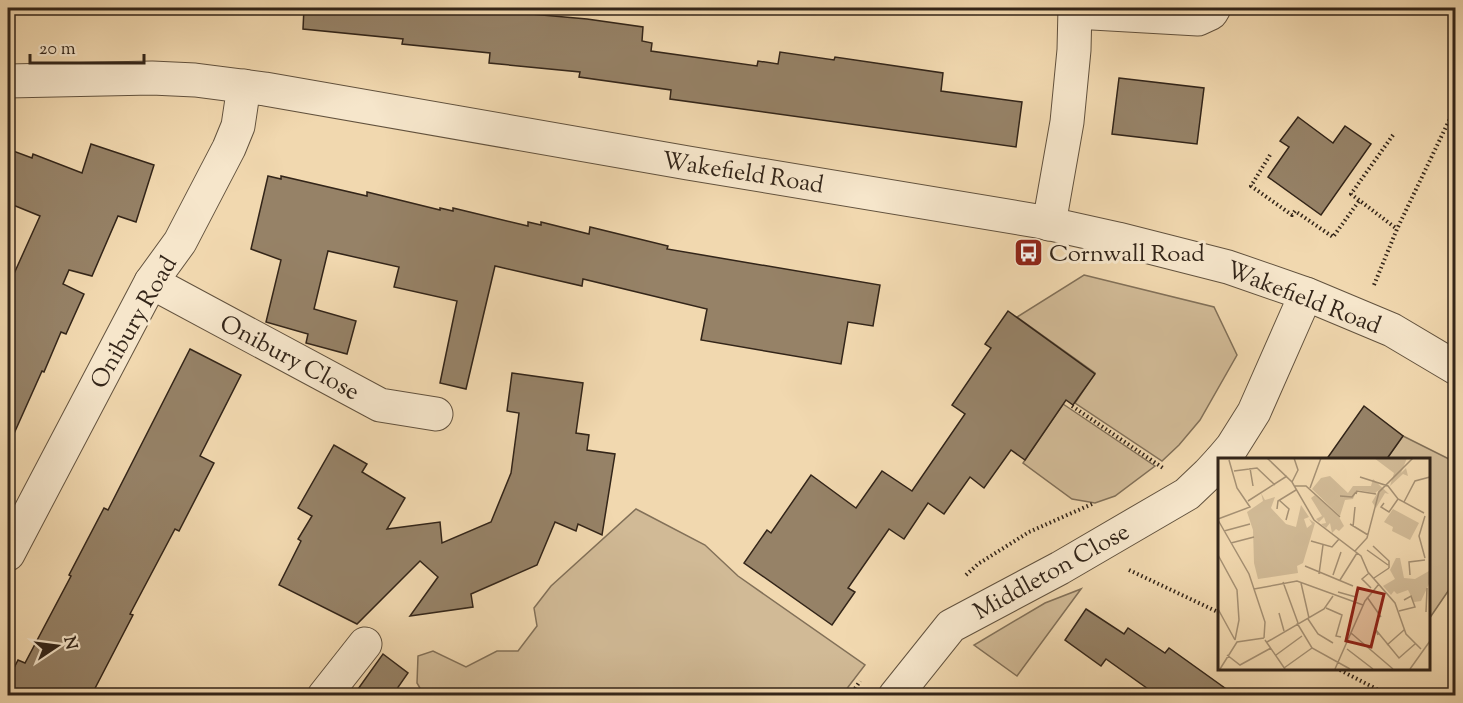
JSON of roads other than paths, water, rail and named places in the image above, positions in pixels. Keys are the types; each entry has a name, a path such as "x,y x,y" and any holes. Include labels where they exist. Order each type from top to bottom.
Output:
{"street":[{"path":"1049,224 1067,122 1075,10 1198,19 1211,13 1214,8"},
{"name":"Wakefield Road","path":"8,81 152,78 244,86 676,162 1049,224 1188,256 1306,294 1392,330 1455,368"},
{"name":"Onibury Road","path":"8,554 151,282 180,242 229,148 238,126 244,86"},
{"name":"Onibury Close","path":"151,282 380,405 436,414"},
{"name":"Middleton Close","path":"1222,458 1232,447 1254,412 1306,294"},
{"name":"Middleton Close","path":"895,696 951,626 1060,568 1186,494 1218,462"},
{"path":"324,696 365,644"}],"place":[{"name":"Cornwall Road","path":"1028,253"}]}
